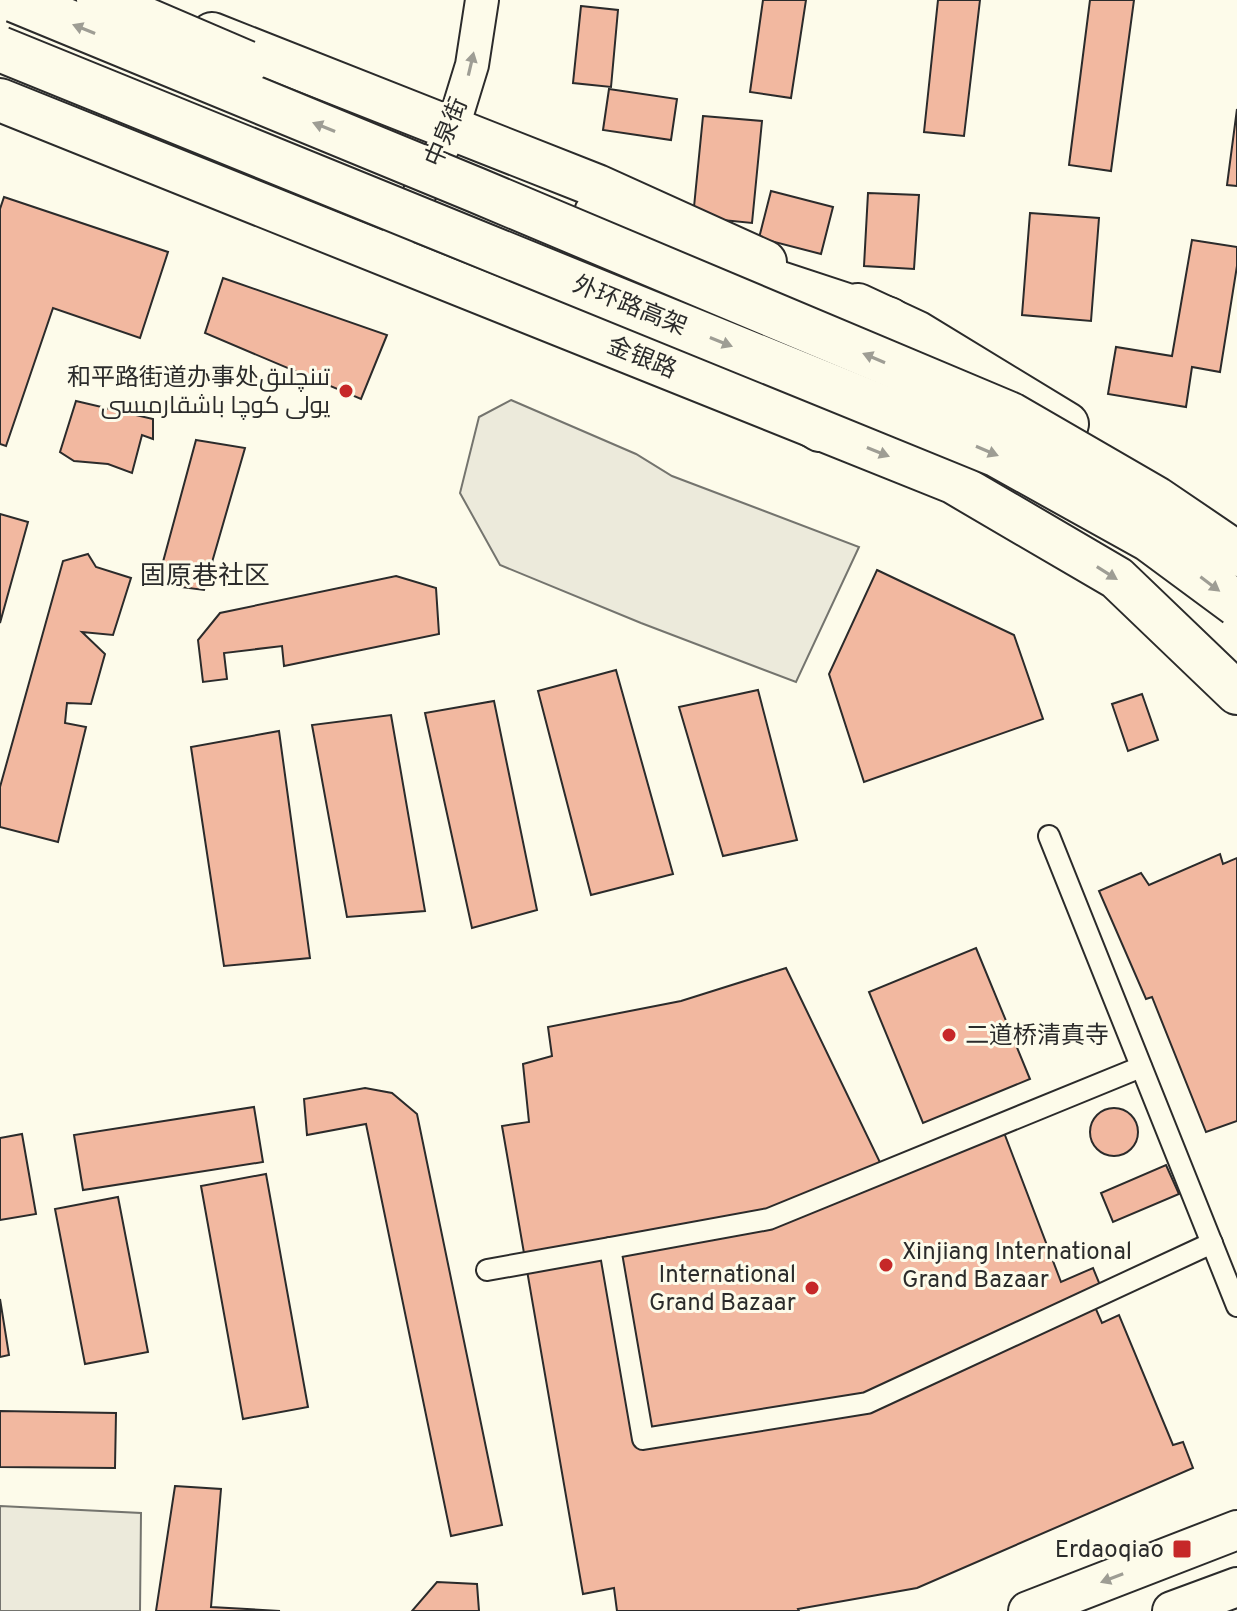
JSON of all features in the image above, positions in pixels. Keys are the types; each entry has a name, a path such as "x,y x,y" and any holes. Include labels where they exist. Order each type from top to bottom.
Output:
{"highway":[{"name":"外环路高架","path":"15,0 1011,415 1156,499 1237,554"},
{"path":"99,0 686,253 889,320"},
{"name":"外环路高架","path":"0,49 996,454 1149,539 1237,604"},
{"path":"0,76 743,382 820,429"}],"main road":[{"path":"123,0 597,186 916,332 1167,485 1237,532"},
{"name":"金银路","path":"0,100 953,482 1117,578 1237,693"},
{"path":"1028,1611 1237,1530"},
{"path":"1172,1611 1237,1587"}],"street":[{"name":"中泉街","path":"388,256 453,127 472,65 482,0"},
{"path":"1049,836 1237,1306"},
{"path":"487,1270 769,1219 1141,1067"},
{"path":"610,1248 643,1439 867,1403 1212,1243"}],"shaded area":[{"path":"511,400 636,454 672,476 859,547 796,682 500,565 460,493 479,417"},
{"path":"0,1506 141,1513 140,1611 0,1611"}],"building":[{"path":"763,0 806,0 791,98 750,92"},
{"path":"938,0 980,0 964,136 924,132"},
{"path":"1090,0 1134,0 1111,171 1069,165"},
{"path":"581,6 618,10 611,87 573,83"},
{"path":"609,89 677,99 671,140 603,130"},
{"path":"1237,109 1237,186 1227,185"},
{"path":"703,116 762,121 752,223 693,217"},
{"path":"771,191 833,207 821,254 759,238"},
{"path":"868,193 919,195 914,269 864,266"},
{"path":"4,197 168,252 140,338 53,308 6,446 0,444 0,209"},
{"path":"1030,213 1099,218 1091,321 1022,315"},
{"path":"1192,240 1237,247 1237,266 1220,372 1192,367 1186,407 1108,394 1116,347 1172,356"},
{"path":"223,278 387,335 361,399 205,333"},
{"path":"76,401 153,419 153,439 142,435 132,473 108,464 74,461 60,452"},
{"path":"196,440 245,448 204,590 157,584"},
{"path":"0,514 28,522 0,623"},
{"path":"88,554 96,567 131,578 113,635 82,632 105,654 91,704 67,703 65,723 86,727 58,842 0,827 0,787 63,561"},
{"path":"877,570 1014,635 1043,719 864,782 829,674"},
{"path":"396,576 436,588 439,634 284,666 282,646 224,653 227,679 203,682 198,640 220,613"},
{"path":"616,670 673,874 591,895 538,691"},
{"path":"758,690 797,840 723,856 679,707"},
{"path":"1142,694 1158,740 1128,751 1112,704"},
{"path":"494,701 537,910 472,928 425,713"},
{"path":"391,715 425,911 347,917 312,725"},
{"path":"279,731 310,958 224,966 191,747"},
{"path":"1220,854 1223,864 1237,858 1237,1121 1206,1132 1152,997 1146,999 1099,891 1141,873 1149,885"},
{"name":"二道桥清真寺","path":"976,948 1030,1079 923,1123 869,992"},
{"name":"International Grand Bazaar","path":"786,968 888,1179 1003,1130 1061,1282 1093,1268 1100,1285 1088,1291 1102,1323 1119,1315 1173,1445 1183,1442 1193,1468 917,1588 799,1611 617,1611 614,1588 583,1594 502,1126 529,1122 523,1064 552,1056 548,1027 681,1001"},
{"path":"365,1088 392,1093 417,1114 502,1525 451,1536 366,1124 307,1135 304,1099"},
{"path":"254,1107 263,1162 83,1190 74,1135"},
{"path":"1114,1108 1131,1115 1138,1132 1131,1149 1114,1156 1097,1149 1090,1132 1097,1115"},
{"path":"22,1134 36,1214 0,1220 0,1138"},
{"path":"1166,1165 1179,1194 1113,1222 1101,1193"},
{"path":"266,1174 308,1407 243,1419 201,1186"},
{"path":"118,1197 148,1352 85,1364 55,1209"},
{"path":"0,1299 9,1355 0,1357"},
{"path":"0,1411 116,1413 115,1468 0,1467"},
{"path":"175,1486 221,1489 211,1607 280,1611 156,1611"},
{"path":"437,1582 477,1584 479,1611 412,1611"}],"place":[{"name":"和平路街道办事处تىنچلىق يولى كوچا باشقارمىسى","path":"346,391"},
{"name":"二道桥清真寺","path":"949,1035"},
{"name":"Xinjiang International Grand Bazaar","path":"886,1265"},
{"name":"International Grand Bazaar","path":"812,1288"},
{"name":"Erdaoqiao","path":"1182,1549"}],"district":[{"name":"固原巷社区","path":"205,575"}]}
